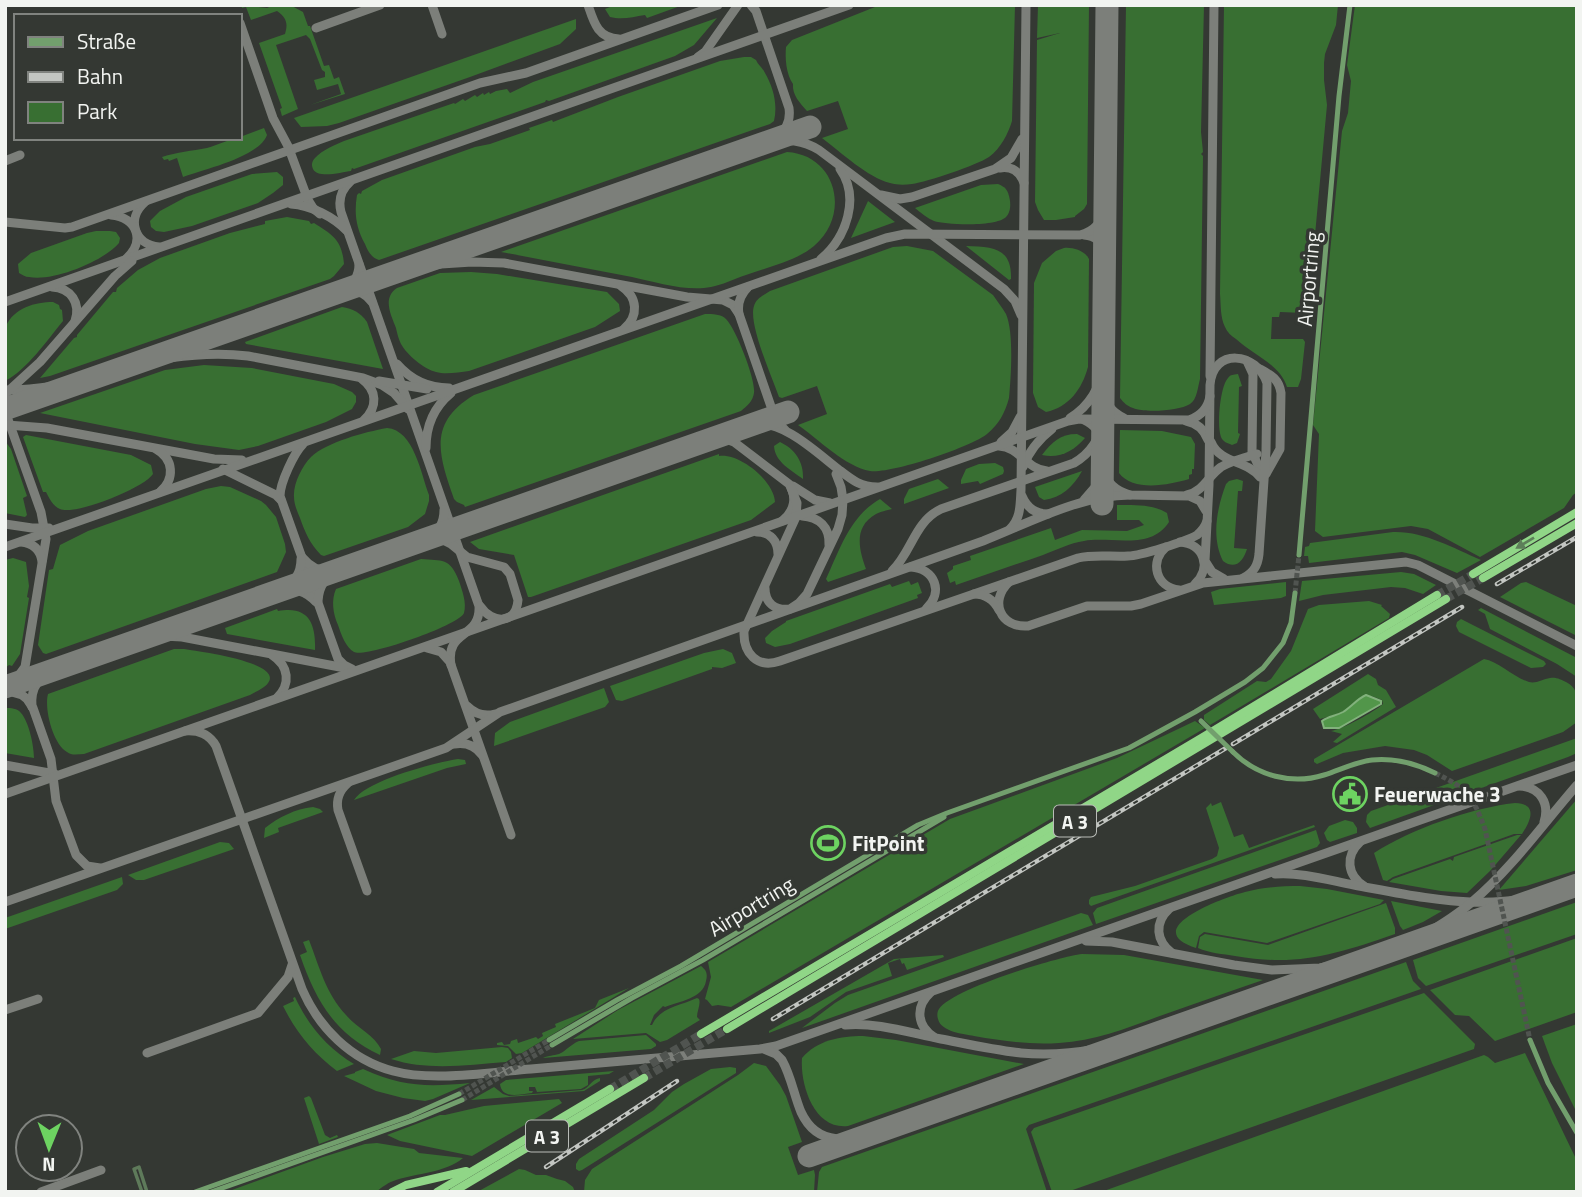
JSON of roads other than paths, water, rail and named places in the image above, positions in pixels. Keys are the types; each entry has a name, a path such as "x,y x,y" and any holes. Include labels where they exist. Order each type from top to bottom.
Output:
{"highway":[{"path":"1473,573 1577,512"},
{"path":"1483,578 1577,523"},
{"name":"A 3","path":"701,1034 1437,595"},
{"name":"A 3","path":"727,1029 1447,599"},
{"name":"A 3","path":"453,1192 644,1078"},
{"name":"A 3","path":"438,1192 610,1089"},
{"path":"392,1192 406,1185 451,1176 485,1164"}],"street":[{"name":"Airportring","path":"1299,555 1341,74 1350,5"},
{"name":"Airportring","path":"550,1043 617,1000 681,966 908,831 972,804 1129,748 1195,712 1255,675 1272,658 1283,643 1289,628 1296,593"},
{"path":"1195,712 1233,752 1264,773 1290,779 1306,779 1356,763 1383,760 1408,762 1435,773"},
{"path":"1530,1040 1551,1090 1577,1133"},
{"path":"195,1192 217,1190 460,1097"},
{"path":"139,1167 145,1192 134,1169 139,1167"}],"tunnel":[{"path":"1295,593 1299,555"},
{"path":"1437,595 1473,574"},
{"path":"1446,599 1483,578"},
{"path":"1435,773 1468,794 1485,829 1530,1040"},
{"path":"644,1078 727,1029"},
{"path":"610,1089 701,1034"},
{"path":"459,1094 549,1040"},
{"path":"462,1100 552,1045"}],"railway":[{"path":"1497,584 1577,537"},
{"path":"1233,744 1462,607"},
{"path":"773,1019 1226,748"},
{"path":"546,1167 677,1081"}],"place":[{"name":"Feuerwache 3","path":"1350,794"},
{"name":"FitPoint","path":"828,843"}]}
